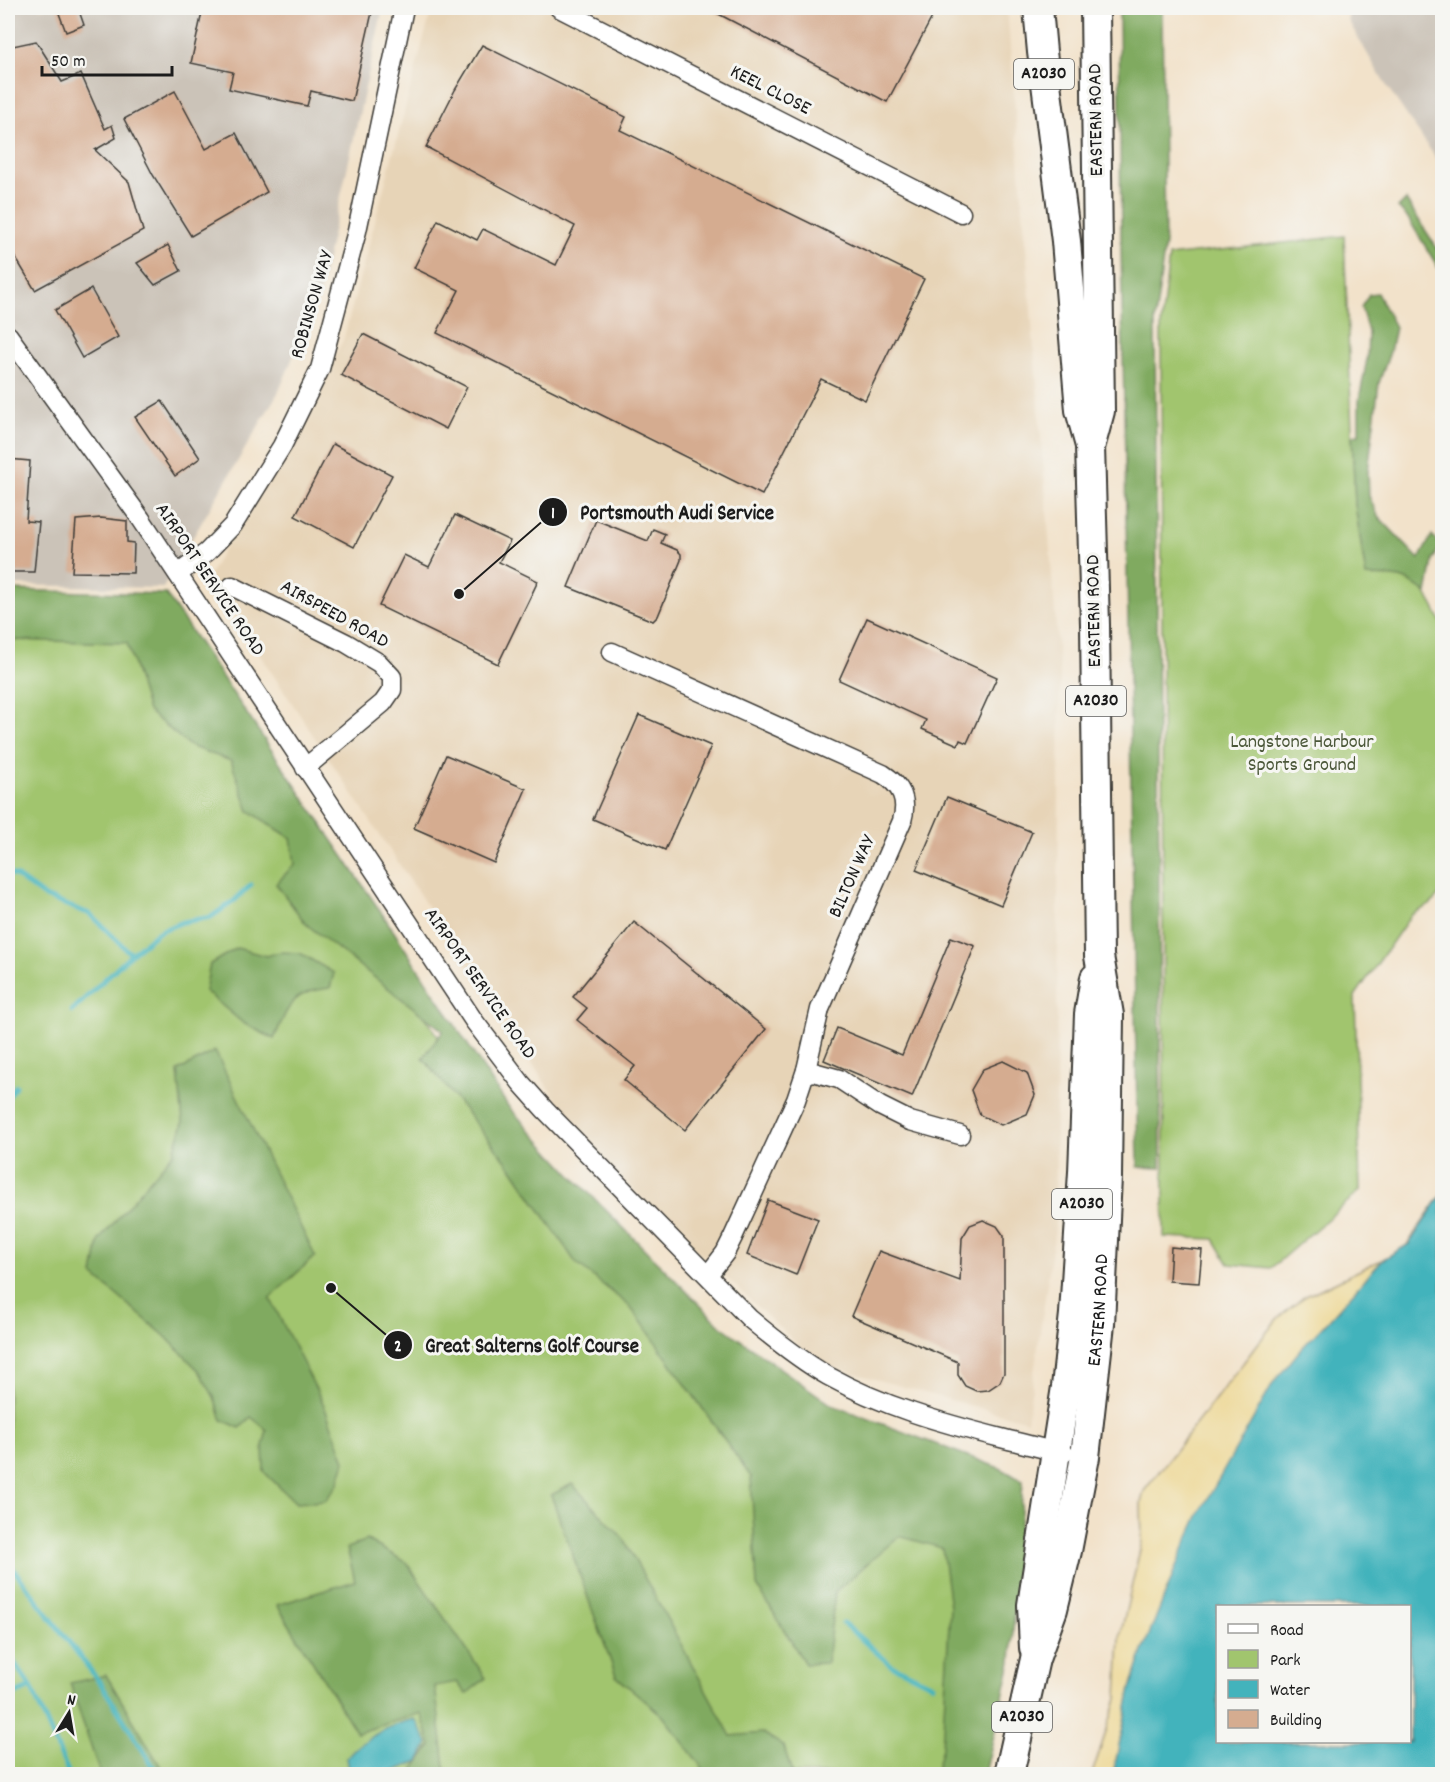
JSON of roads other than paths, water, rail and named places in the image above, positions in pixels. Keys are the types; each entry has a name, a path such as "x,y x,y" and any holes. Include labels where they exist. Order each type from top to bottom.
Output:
{"main road":[{"name":"EASTERN ROAD","path":"1035,1659 1032,1605 1066,1387 1074,1314 1083,1172 1089,1014 1098,956 1095,625 1090,446 1080,410 1066,241 1038,8"},
{"name":"EASTERN ROAD","path":"1090,446 1100,411 1095,8"},
{"name":"EASTERN ROAD","path":"1009,1774 1035,1659 1053,1609 1067,1551 1085,1457 1100,1324 1107,1177 1109,1015 1098,956"}],"street":[{"name":"ROBINSON WAY","path":"178,574 207,552 233,525 282,446 320,369 357,231 404,8"},
{"name":"KEEL CLOSE","path":"559,8 961,213"},
{"name":"AIRPORT SERVICE ROAD","path":"8,335 141,519 474,1021 521,1083 573,1139 750,1319 776,1342 829,1377 891,1405 932,1419 1056,1452 1085,1457"},
{"name":"AIRSPEED ROAD","path":"232,586 346,643 379,663 392,677 392,690 383,703 305,768"},
{"name":"BILTON WAY","path":"612,652 883,774 894,781 902,792 905,810 820,1009 806,1070 796,1100 725,1253 708,1275"},
{"path":"806,1070 839,1079 880,1106 910,1121 960,1135"}],"water":[{"path":"1442,1194 1442,1774 1113,1774 1131,1688 1145,1645 1199,1514 1274,1382 1382,1260 1409,1244"},
{"path":"415,1719 428,1743 419,1761 385,1773 349,1769 347,1758 353,1751 387,1729"}],"waterway":[{"path":"8,873 16,876 45,897 90,914 131,954 160,931 183,922 211,917 234,901 251,885"},
{"path":"72,1011 131,954"},
{"path":"8,1097 16,1086"},
{"path":"8,1562 101,1684 158,1774"},
{"path":"843,1623 891,1665 933,1685"},
{"path":"8,1654 31,1687 69,1774"},
{"path":"8,1697 31,1687"}],"place":[{"name":"Portsmouth Audi Service","path":"459,594"},
{"name":"Great Salterns Golf Course","path":"331,1288"}],"park label":[{"name":"Langstone Harbour Sports Ground","path":"1302,754"}]}
